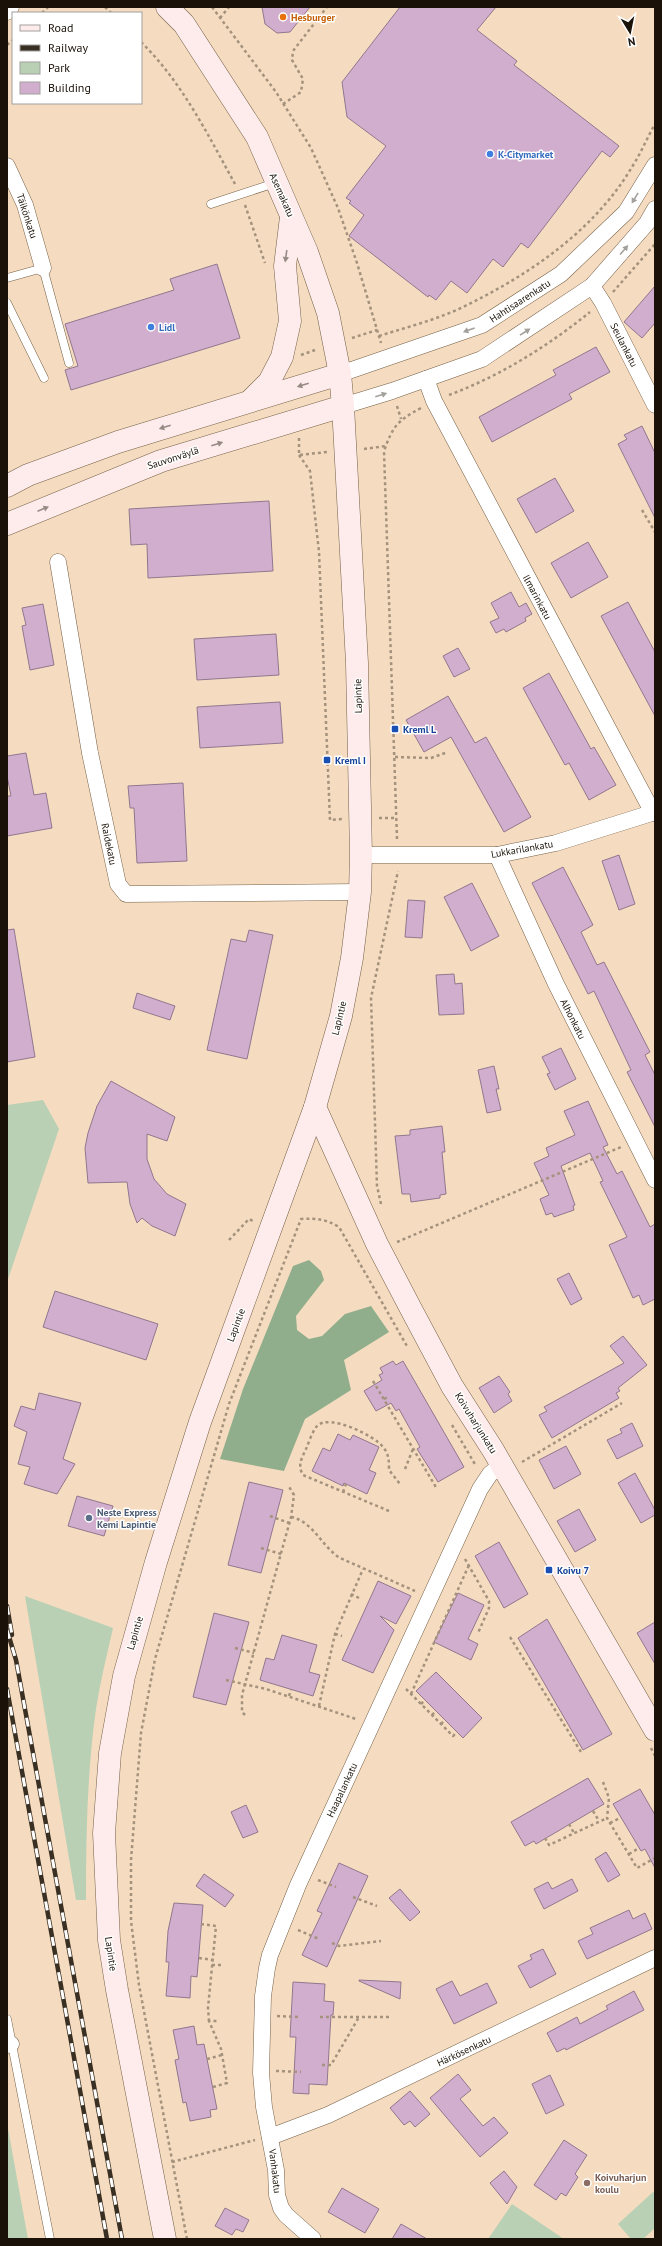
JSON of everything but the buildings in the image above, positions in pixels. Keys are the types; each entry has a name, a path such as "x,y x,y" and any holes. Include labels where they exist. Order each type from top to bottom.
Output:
{"main road":[{"name":"Asemakatu","path":"167,7 184,24 257,137 307,252 328,313 340,374 343,406"},
{"path":"249,402 269,382 282,357 290,321 285,266 291,217"},
{"path":"7,486 28,475 118,442 340,374"},
{"name":"Sauvonväylä","path":"7,524 161,461 343,406"},
{"name":"Lapintie","path":"165,2239 116,1990 109,1940 104,1833 110,1753 124,1676 160,1547 200,1422 315,1107 341,1016 352,958 360,892 361,855 357,663 343,406"},
{"name":"Koivuharjunkatu","path":"315,1107 392,1244 452,1386 513,1462 655,1730"}],"street":[{"path":"7,12 11,7"},
{"name":"Hahtisaarenkatu","path":"340,374 482,325 560,274 626,212 655,165"},
{"name":"Täikönkatu","path":"7,166 25,205 43,268"},
{"path":"343,406 482,359 592,286 647,223 655,209"},
{"name":"Seulankatu","path":"592,286 603,303 655,405"},
{"name":"Ilmarinkatu","path":"426,379 434,401 654,812"},
{"name":"Raidekatu","path":"58,562 90,753 118,884 126,894 360,892"},
{"name":"Lukkarilankatu","path":"361,855 497,855 556,843 654,812"},
{"name":"Alhonkatu","path":"497,855 556,984 655,1180"},
{"name":"Haapalankatu","path":"270,2137 264,2107 261,2071 263,1996 270,1955 298,1885 485,1481 513,1462"},
{"name":"Härkösenkatu","path":"270,2137 328,2115 655,1958"},
{"name":"Vanhakatu","path":"270,2137 281,2208 293,2222 313,2239"}],"lane":[{"path":"211,204 276,183"},
{"path":"7,278 43,268 69,364"},
{"path":"7,303 44,378"},
{"path":"7,2019 9,2044 50,2239"}],"path":[{"path":"212,7 283,104 311,148 338,208 380,336 462,307 504,285 546,258 574,236 611,196 632,167 655,124"},
{"path":"220,18 229,7"},
{"path":"283,104 301,92 303,79 292,60 293,51 327,7"},
{"path":"142,43 156,57 196,113 241,194 266,265"},
{"path":"282,357 299,356 377,330"},
{"path":"397,842 384,451 390,434 401,419"},
{"path":"299,455 310,470 319,552 330,820"},
{"path":"642,510 655,532"},
{"path":"395,757 431,758 448,752"},
{"path":"381,818 397,818"},
{"path":"382,1206 377,1186 370,998 399,869"},
{"path":"392,1244 635,1141"},
{"path":"187,2239 139,1984 131,1921 131,1852 141,1733 155,1659 229,1404 301,1219"},
{"path":"372,1381 413,1449 417,1452 437,1489"},
{"path":"384,1399 388,1397"},
{"path":"523,1469 513,1462 622,1403"},
{"path":"389,1511 302,1474 300,1470 300,1461 317,1426 326,1421 336,1421 351,1427 383,1446 389,1457 389,1470 400,1484"},
{"path":"405,1469 413,1449"},
{"path":"343,1492 346,1484"},
{"path":"245,1714 242,1712 240,1707 245,1684 291,1517 294,1495 288,1486"},
{"path":"270,1516 289,1523"},
{"path":"291,1517 306,1522 331,1552 363,1569 431,1597"},
{"path":"456,1543 489,1601 489,1608 478,1633"},
{"path":"261,1548 281,1554"},
{"path":"411,1694 468,1565"},
{"path":"319,1706 335,1634 363,1569"},
{"path":"351,1594 360,1598"},
{"path":"335,1634 342,1636"},
{"path":"510,1637 581,1752"},
{"path":"235,1648 254,1653"},
{"path":"394,1677 453,1736 457,1732"},
{"path":"226,1680 289,1696 372,1725"},
{"path":"289,1696 291,1690"},
{"path":"421,1704 425,1700"},
{"path":"432,1715 436,1711"},
{"path":"441,1724 445,1720"},
{"path":"603,1782 610,1798 607,1818 637,1868 655,1858"},
{"path":"593,1811 599,1821"},
{"path":"545,1838 549,1845 607,1818"},
{"path":"610,1823 620,1818"},
{"path":"569,1824 574,1833"},
{"path":"629,1854 639,1848"},
{"path":"353,1898 377,1906"},
{"path":"201,1924 216,1926 208,2008 209,2021 222,2055 227,2083 213,2087"},
{"path":"282,1924 320,1939"},
{"path":"332,1943 339,1946 381,1941"},
{"path":"199,1958 212,1960"},
{"path":"212,1965 221,1965"},
{"path":"320,2017 390,2017"},
{"path":"322,2065 331,2065 359,2017"},
{"path":"209,2021 219,2021"},
{"path":"207,2058 222,2055"},
{"path":"261,2071 301,2072"},
{"path":"172,2162 270,2137"}],"green space":[{"path":"43,1100 59,1129 7,1282 7,1105"},
{"path":"309,1260 321,1271 324,1280 296,1316 297,1330 309,1339 322,1336 345,1314 371,1306 389,1332 344,1360 351,1390 305,1419 284,1471 220,1459 243,1389 293,1266"},
{"path":"25,1596 113,1628 96,1709 93,1733 88,1804 86,1900 76,1900"},
{"path":"7,2123 28,2239 7,2239"},
{"path":"653,2192 655,2194 655,2228 643,2239 631,2239 618,2224"},
{"path":"512,2204 564,2239 488,2239"}],"railway":[{"path":"7,1606 12,1635"},
{"path":"7,1630 16,1660 122,2239"},
{"path":"7,1689 107,2239"}],"place":[{"name":"Hesburger","path":"283,17"},
{"name":"K-Citymarket","path":"490,154"},
{"name":"Lidl","path":"151,327"},
{"name":"Kreml L","path":"395,729"},
{"name":"Kreml I","path":"327,760"},
{"name":"Neste Express Kemi Lapintie","path":"89,1518"},
{"name":"Koivu 7","path":"549,1570"},
{"name":"Koivuharjun koulu","path":"587,2183"}]}
